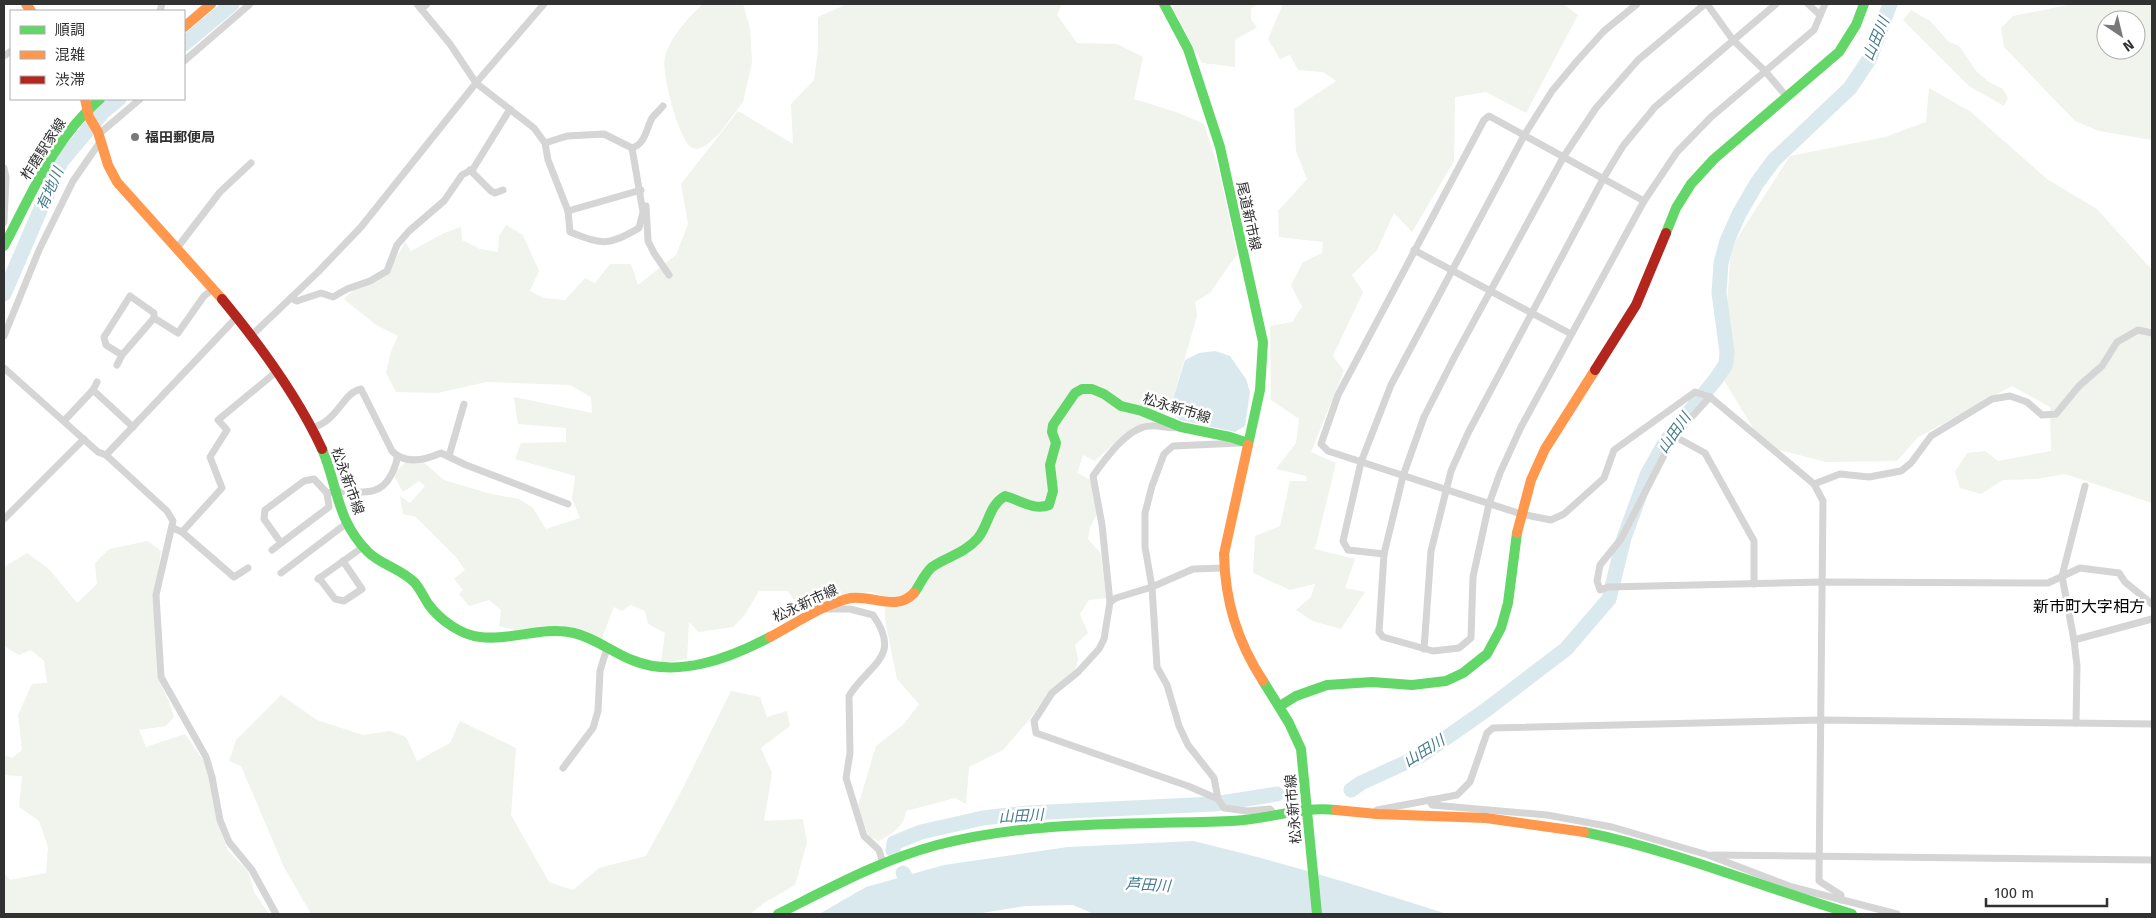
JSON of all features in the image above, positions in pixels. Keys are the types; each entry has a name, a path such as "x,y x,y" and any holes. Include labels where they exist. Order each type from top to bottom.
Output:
{"main road":[{"path":"185,26 211,4"},
{"name":"尾道新市線","path":"1164,4 1188,49 1220,147 1263,342 1260,390 1248,443"},
{"path":"1280,706 1296,696 1327,685 1364,682 1430,684 1446,682 1463,674 1487,654 1501,628 1508,604 1514,543 1531,480 1545,449 1636,305 1676,208 1691,184 1714,159 1839,52 1856,25 1864,4"},
{"name":"柞磨駅家線","path":"4,246 6,231 51,157 87,108 99,100"},
{"name":"松永新市線","path":"87,108 116,181 177,248 236,318 276,372 323,450 331,492 363,548 380,564 406,575 416,583 429,605 440,618 476,637 501,637 552,630 576,634 636,662 680,666 734,656 798,620 848,598 860,598 890,604 910,598 917,591 922,578 929,570 955,556 969,546 983,532 997,499 1005,496 1036,508 1044,508 1049,505 1053,491 1050,465 1056,443 1052,432 1053,425 1075,393 1082,389 1092,389 1104,394 1121,406 1142,411 1181,427 1230,437 1248,443 1224,554 1223,568 1226,596 1238,637 1257,672 1280,706 1298,742 1305,782 1307,822 1317,914"},
{"path":"778,914 858,873 899,856 957,840 1010,831 1244,821 1306,809 1497,819 1552,826 1631,842 1689,860 1804,901 1852,914"}],"street":[{"path":"185,60 250,4"},
{"path":"427,4 419,7 450,44 476,83 534,128 545,143 548,160 568,211 570,232 598,243 620,239 639,228 643,212 632,148"},
{"path":"250,336 291,298 362,226 476,83 544,4"},
{"path":"1384,554 1348,550 1343,542 1361,462 1391,385 1525,134 1552,91 1604,31 1637,4"},
{"path":"1788,97 1765,71 1733,40 1706,4 1638,60 1615,84 1596,108 1564,156 1424,417 1403,476 1384,554 1379,632 1383,637 1432,651 1459,648 1471,638 1473,577 1489,504 1500,473 1521,427 1644,201 1677,152 1711,117 1765,71 1814,30 1825,4"},
{"path":"1424,649 1431,551 1451,471 1468,433 1604,179 1623,146 1655,107 1776,4"},
{"path":"1808,4 1820,15"},
{"path":"4,336 39,250 73,181 99,138 139,100"},
{"path":"545,143 567,136 604,134 632,148 638,146 647,134 652,118 664,106"},
{"path":"291,298 297,301 320,293 333,297 370,281 387,271 397,245 409,231 444,201 462,175 470,170 510,109"},
{"path":"1644,201 1490,116 1484,120 1338,394 1321,444 1328,451 1403,476 1521,514 1551,520 1564,514 1604,478 1614,450 1695,392 1710,396 1814,484 1823,501 1819,880 1841,895 1841,900"},
{"path":"177,248 220,192 250,162"},
{"path":"4,168 6,177 4,222"},
{"path":"470,170 490,191 495,193 503,190"},
{"path":"568,211 639,189 644,191 648,241 669,274"},
{"path":"1414,250 1571,334"},
{"path":"154,318 178,333 204,296 212,290"},
{"path":"116,365 122,355 154,318 154,313 130,296 104,337 106,345 122,355"},
{"path":"106,455 236,318"},
{"path":"1814,484 1840,474 1869,477 1901,471 1910,463 1931,436 1992,399 2010,396 2027,402 2042,415 2056,414 2079,386 2102,366 2117,342 2138,330 2152,333"},
{"path":"4,368 98,452 106,455 167,511 173,522 156,595 162,677 206,757 212,777 220,820 229,842 252,870 276,914"},
{"path":"182,532 222,488 210,457 226,430 218,420 276,372"},
{"path":"64,421 97,382"},
{"path":"281,543 264,519 265,510 304,482 314,479 331,492 367,492 384,487 397,463 397,457 392,451 361,389 354,390 331,418 322,425 311,428"},
{"path":"92,390 133,427"},
{"path":"1710,396 1674,436 1621,539 1600,566 1597,581 1600,590 1608,587 1822,582 2048,583 2080,568 2119,574 2125,582 2152,604"},
{"path":"449,456 464,404"},
{"path":"1181,427 1173,429 1158,425 1136,429 1106,456 1092,476 1102,524 1110,602 1104,639 1099,649 1078,672 1052,693 1034,721 1036,733 1188,786 1218,799"},
{"path":"1674,436 1705,453 1754,540 1754,584"},
{"path":"4,519 84,439"},
{"path":"1248,443 1183,444 1174,446 1164,454 1152,486 1146,513 1145,547 1152,587 1157,667 1167,685 1179,726 1188,745 1214,778 1218,799 1224,808 1247,811 1270,809 1274,815"},
{"path":"397,457 417,460 441,453 466,465 568,504"},
{"path":"2076,723 2077,666 2062,576 2084,486"},
{"path":"272,550 330,507 331,492"},
{"path":"281,573 347,523"},
{"path":"173,528 182,532 234,577 248,568"},
{"path":"343,561 362,589 344,601 335,599 319,579 343,561 363,548"},
{"path":"1110,602 1116,598 1152,587 1193,569 1223,568"},
{"path":"824,608 850,610 873,615 882,628 886,641 879,663 853,688 849,696 850,753 846,778 864,836 879,850 883,863"},
{"path":"2074,640 2152,619"},
{"path":"563,768 592,728 598,711 600,671 607,648"},
{"path":"1374,814 1377,810 1457,795 1470,782 1487,734 1493,728 1820,720 2152,724"},
{"path":"1429,800 1432,805 1547,816 1612,827 1708,855 1792,887 1897,914"},
{"path":"1708,855 2152,860"}],"shaded area":[{"path":"703,4 743,4 750,28 752,63 743,102 719,134 705,146 697,149 690,147 680,130 671,103 664,65 667,50 675,35"},
{"path":"847,4 1062,4 1057,15 1077,43 1117,44 1143,57 1134,99 1179,113 1204,124 1218,167 1237,254 1210,293 1195,302 1197,316 1169,412 1124,434 1095,461 1083,455 1077,473 1091,480 1098,512 1090,527 1088,539 1101,554 1106,598 1089,600 1080,614 1088,633 1075,645 1078,659 1075,672 1046,696 1029,720 1003,750 969,767 966,804 955,798 906,811 900,826 893,833 879,841 869,837 858,806 876,746 904,724 919,704 897,679 885,620 885,607 896,602 872,592 837,595 802,613 788,591 759,591 744,616 733,627 699,632 689,622 687,659 661,663 665,633 648,624 645,611 631,605 621,611 614,607 601,640 571,627 551,627 518,631 499,626 501,610 489,600 469,606 459,594 463,590 454,579 465,570 456,557 416,517 403,514 400,496 410,503 425,486 419,481 403,492 393,474 405,463 422,461 444,480 491,494 519,499 533,508 546,529 580,518 572,499 575,476 515,459 521,443 566,442 566,428 518,424 514,397 592,413 591,397 570,385 486,382 438,393 396,392 386,373 390,354 398,336 376,325 344,299 355,289 386,276 405,242 411,251 444,233 461,227 462,240 480,249 498,252 499,236 506,225 523,235 539,271 530,291 543,298 565,300 585,278 595,283 610,264 631,264 638,285 676,255 688,224 681,184 738,111 793,144 791,104 814,80 818,51 818,17"},
{"path":"1171,4 1259,4 1251,8 1251,20 1257,27 1235,40 1235,67 1202,63"},
{"path":"1283,4 1563,4 1578,15 1526,113 1486,92 1455,97 1454,161 1412,232 1394,213 1377,250 1352,275 1363,292 1333,356 1344,371 1311,452 1336,463 1315,549 1355,559 1345,588 1365,592 1341,629 1313,621 1296,610 1311,597 1315,584 1290,590 1253,573 1255,536 1280,526 1290,481 1307,481 1306,476 1276,469 1296,443 1299,419 1271,400 1270,326 1292,322 1302,307 1291,285 1303,262 1322,253 1323,242 1279,237 1278,211 1307,179 1296,151 1294,109 1336,81 1323,72 1298,70 1290,55 1280,59 1268,39"},
{"path":"2073,4 2152,4 2152,140 2099,131 2075,121 2004,47 2001,28 2013,16"},
{"path":"1911,10 1930,21 1949,42 1959,46 1977,72 1989,82 2003,89 2008,98 2004,106 1969,86 1903,20"},
{"path":"1929,88 1971,112 2047,179 2097,209 2152,270 2152,503 2065,474 2037,479 2003,480 1981,494 1960,488 1955,472 1967,453 1985,451 1998,461 2051,451 2050,407 2012,386 1917,438 1897,461 1826,462 1764,446 1722,377 1731,248 1790,156 1885,137 1926,122"},
{"path":"148,541 161,551 154,599 157,676 174,717 166,726 139,730 146,747 185,734 203,760 214,789 219,826 228,851 248,871 254,892 269,914 4,914 4,873 10,880 46,873 48,847 39,821 19,807 22,776 4,775 4,755 12,758 22,750 18,715 32,684 47,683 44,661 31,650 19,655 4,646 4,567 27,553 49,569 77,603 97,584 95,563 109,549"},
{"path":"731,691 760,697 767,717 787,711 790,726 761,748 772,773 764,821 803,819 807,843 795,885 764,903 750,914 311,914 284,867 241,766 229,761 236,740 281,695 317,720 363,735 390,731 406,737 417,761 450,743 460,721 516,748 511,815 549,882 573,890 599,868 646,856 682,790"}],"water":[{"path":"1215,351 1230,356 1246,379 1250,392 1245,426 1235,432 1180,420 1169,412 1185,360 1199,353"},
{"name":"芦田川","path":"1193,841 1321,875 1447,914 1094,914 1073,905 1025,906 976,914 819,914 866,887 944,865 1068,847"}],"waterway":[{"name":"有地川","path":"185,43 232,4"},
{"name":"山田川","path":"1351,790 1361,783 1420,756 1486,710 1566,649 1609,599 1624,538 1647,475 1666,441 1726,364 1727,352 1719,293 1721,263 1727,241 1739,214 1757,183 1774,160 1850,88 1870,58 1890,4"},
{"name":"有地川","path":"4,294 61,162 103,112 118,100"},
{"name":"山田川","path":"893,850 894,843 921,832 983,818 1028,813 1214,804 1277,794"},
{"name":"山田川","path":"903,873 916,893"}],"traffic: fast":[{"path":"1164,4 1188,49 1220,147 1263,342 1260,390 1248,445"},
{"path":"1666,233 1676,208 1691,184 1714,159 1839,52 1856,25 1864,4"},
{"path":"4,246 34,187 57,149 84,114 99,100"},
{"path":"914,593 932,567 962,551 978,538 992,510 1005,496 1032,506 1049,505 1053,491 1050,465 1056,443 1052,432 1053,425 1075,393 1082,389 1092,389 1104,394 1121,406 1142,411 1181,427 1230,437 1248,443"},
{"path":"322,449 339,502 357,540 373,556 410,578 439,616 458,630 473,636 492,638 550,631 574,633 589,638 632,660 649,665 667,667 685,667 721,659 770,637"},
{"path":"1280,706 1296,696 1327,685 1372,682 1412,685 1446,681 1463,673 1487,654 1501,628 1508,603 1517,533"},
{"path":"1263,681 1289,723 1301,749 1317,914"},
{"path":"778,914 856,875 896,858 937,845 973,837 1046,827 1231,821 1296,811 1336,810"},
{"path":"1584,832 1685,859 1852,914"}],"traffic: slow":[{"path":"26,4 30,10"},
{"path":"185,26 211,4"},
{"path":"85,100 89,117 98,132 108,165 117,182 222,299"},
{"path":"1517,533 1531,480 1545,449 1595,370"},
{"path":"1248,445 1224,554 1225,571 1230,604 1239,636 1263,681"},
{"path":"770,637 820,609 841,601 859,598 892,602 907,599 914,593"},
{"path":"1336,810 1377,814 1486,818 1584,832"}],"traffic: jam":[{"path":"1595,370 1636,305 1666,233"},
{"path":"222,299 277,371 301,409 322,449"}],"place":[{"name":"福田郵便局","path":"135,137"}],"district":[{"name":"新市町大字相方","path":"2089,606"}]}
